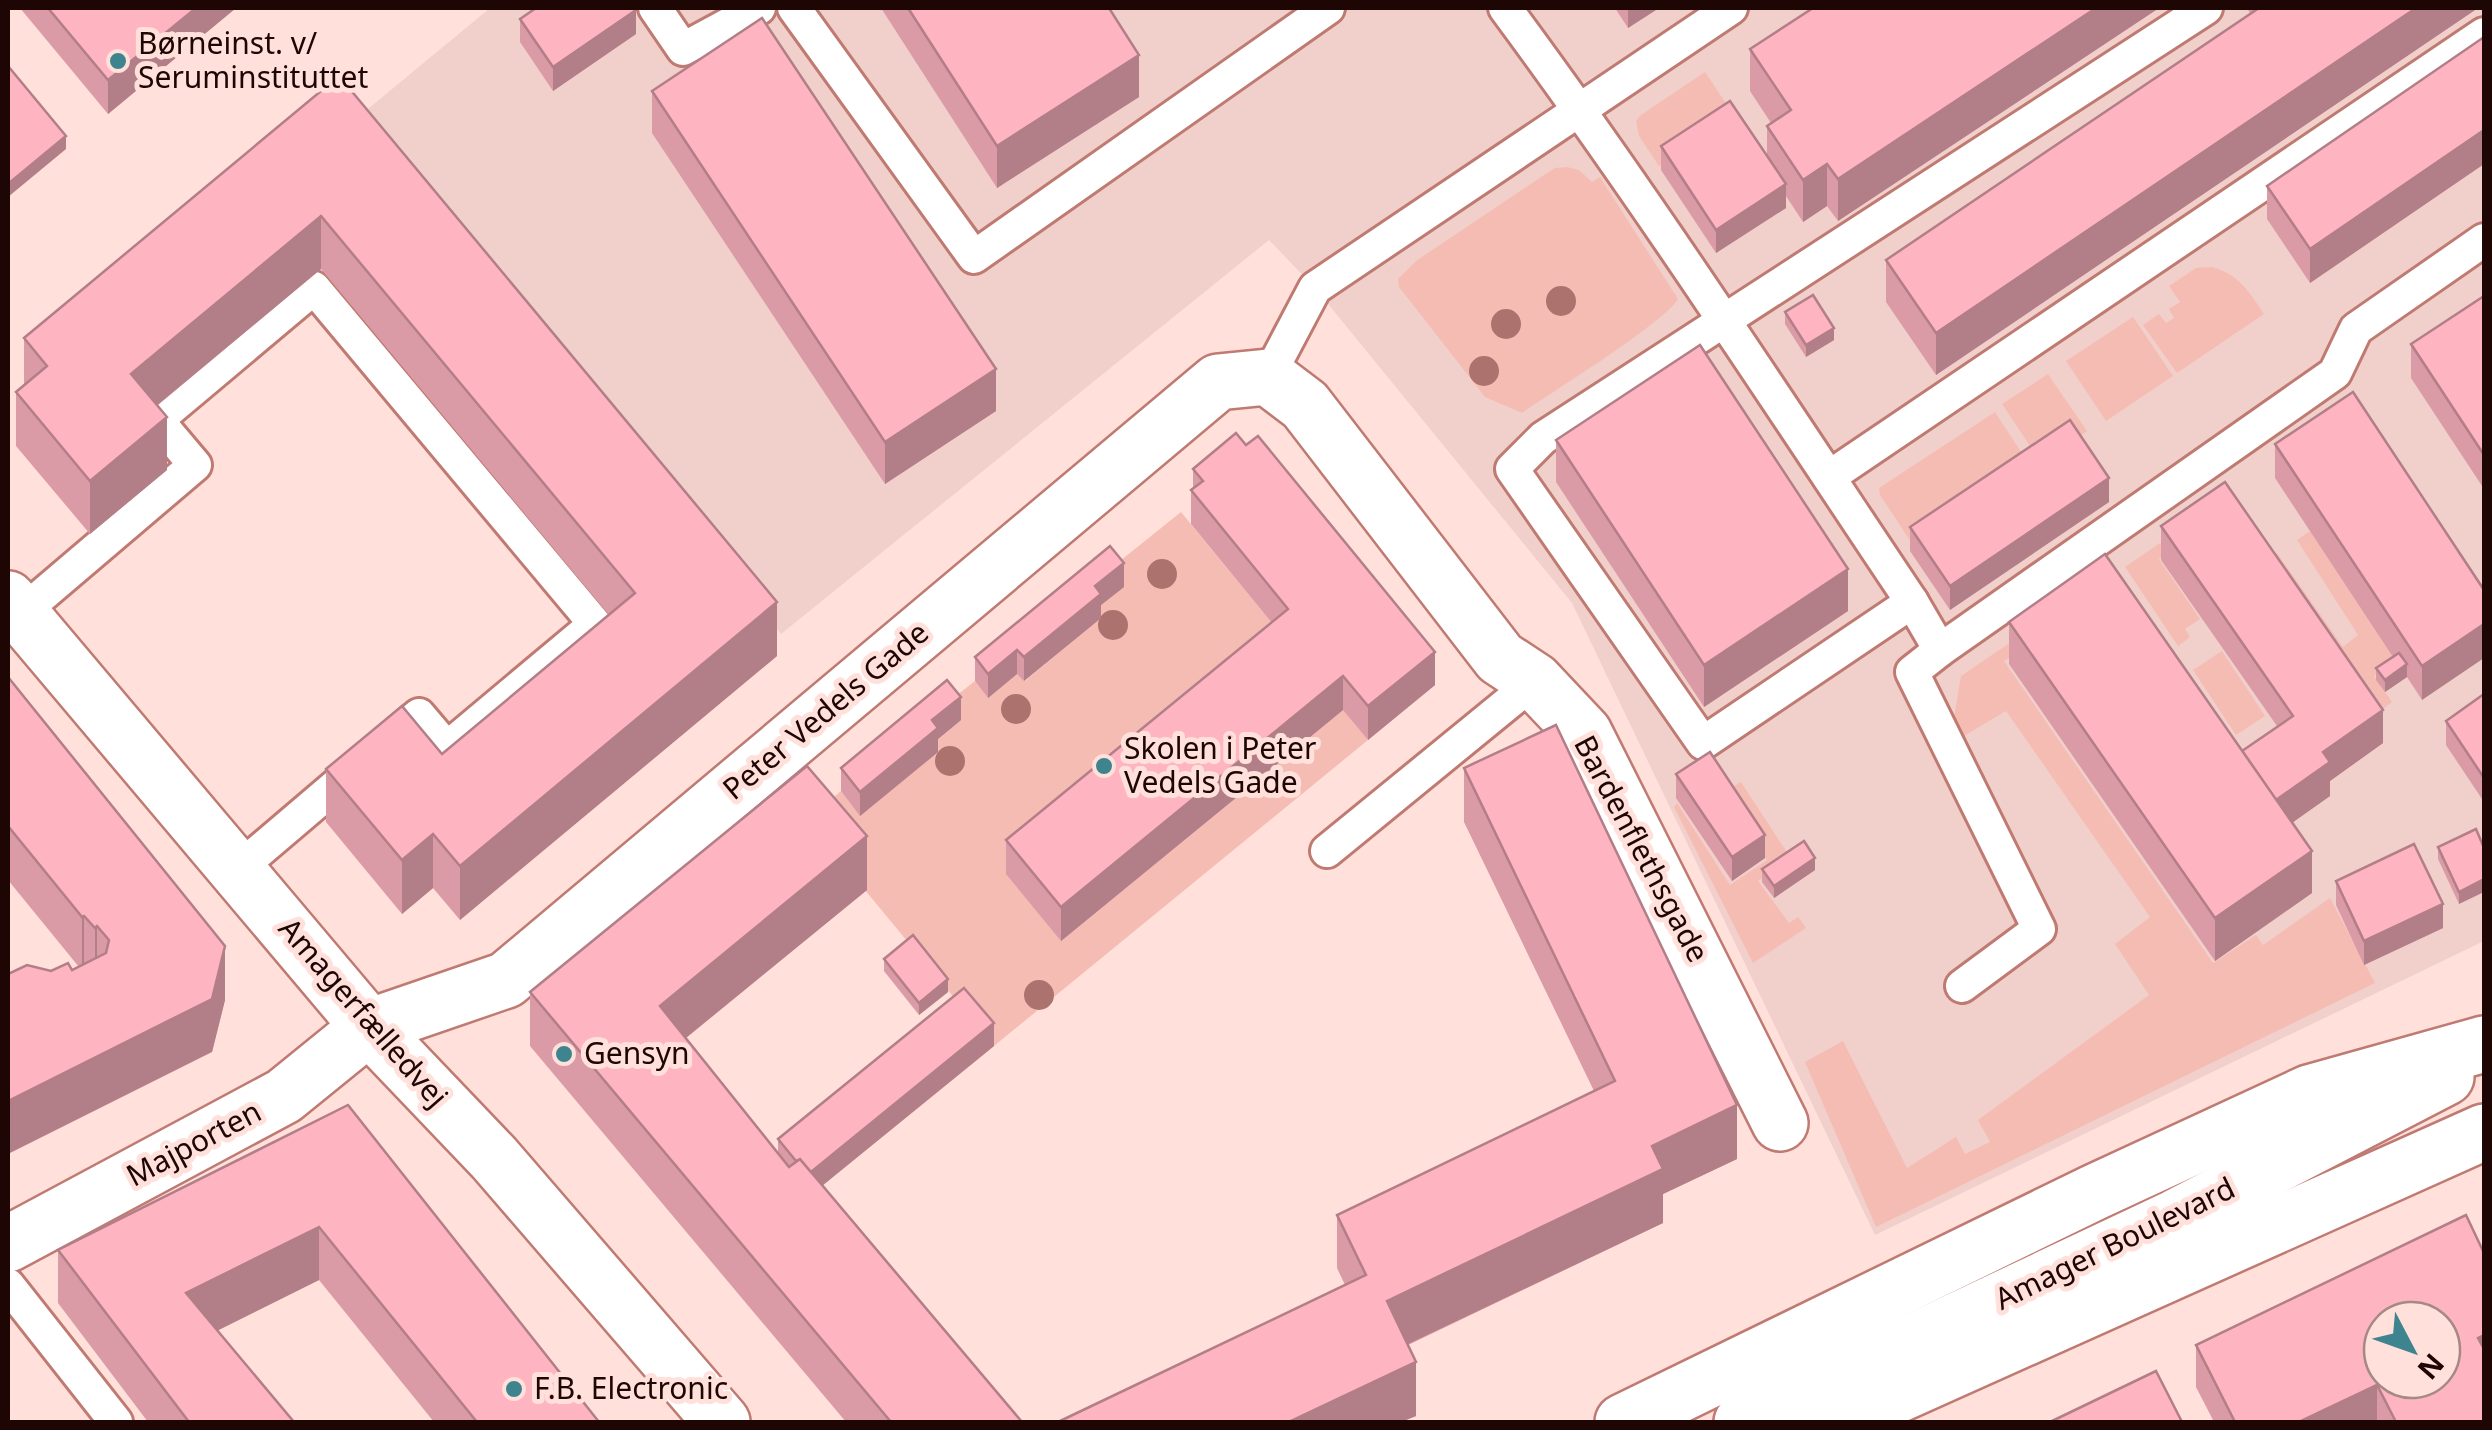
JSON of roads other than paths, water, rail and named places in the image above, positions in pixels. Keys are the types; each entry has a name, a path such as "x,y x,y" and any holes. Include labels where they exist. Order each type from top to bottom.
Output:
{"street":[{"name":"Bardenflethsgade","path":"1268,377 1306,405 1500,658 1535,682 1584,733 1619,835 1780,1123"},
{"name":"Peter Vedels Gade","path":"369,1027 506,980 1218,382 1268,377"},
{"name":"Amagerfælledvej","path":"14,606 369,1027 494,1158 722,1422"},
{"name":"Majporten","path":"8,1244 284,1096 369,1027"},
{"path":"1624,1422 2095,1192 2309,1093 2484,1044"},
{"name":"Amager Boulevard","path":"1742,1422 2176,1218 2484,1058"},
{"name":"Amager Boulevard","path":"1844,1421 2484,1132"}],"lane":[{"path":"655,8 683,49 759,8"},
{"path":"794,8 974,257 1328,8"},
{"path":"1505,8 1580,109 1726,322 1940,650"},
{"path":"1268,377 1315,288 1731,8"},
{"path":"1912,602 1703,743 1512,470 1544,438 2206,8"},
{"path":"1828,477 2484,34"},
{"path":"1962,986 2039,928 1912,672 2336,374 2356,329 2484,240"},
{"path":"14,606 195,465 158,420 314,288 596,624 448,748 420,715 238,869"},
{"path":"2336,374 2357,405"},
{"path":"1327,851 1535,682"},
{"path":"8,1285 116,1422"}],"place":[{"name":"Børneinst. v/ Seruminstituttet","path":"118,61"},
{"name":"Skolen i Peter Vedels Gade","path":"1104,766"},
{"name":"Gensyn","path":"564,1054"},
{"name":"F.B. Electronic","path":"514,1389"}]}
